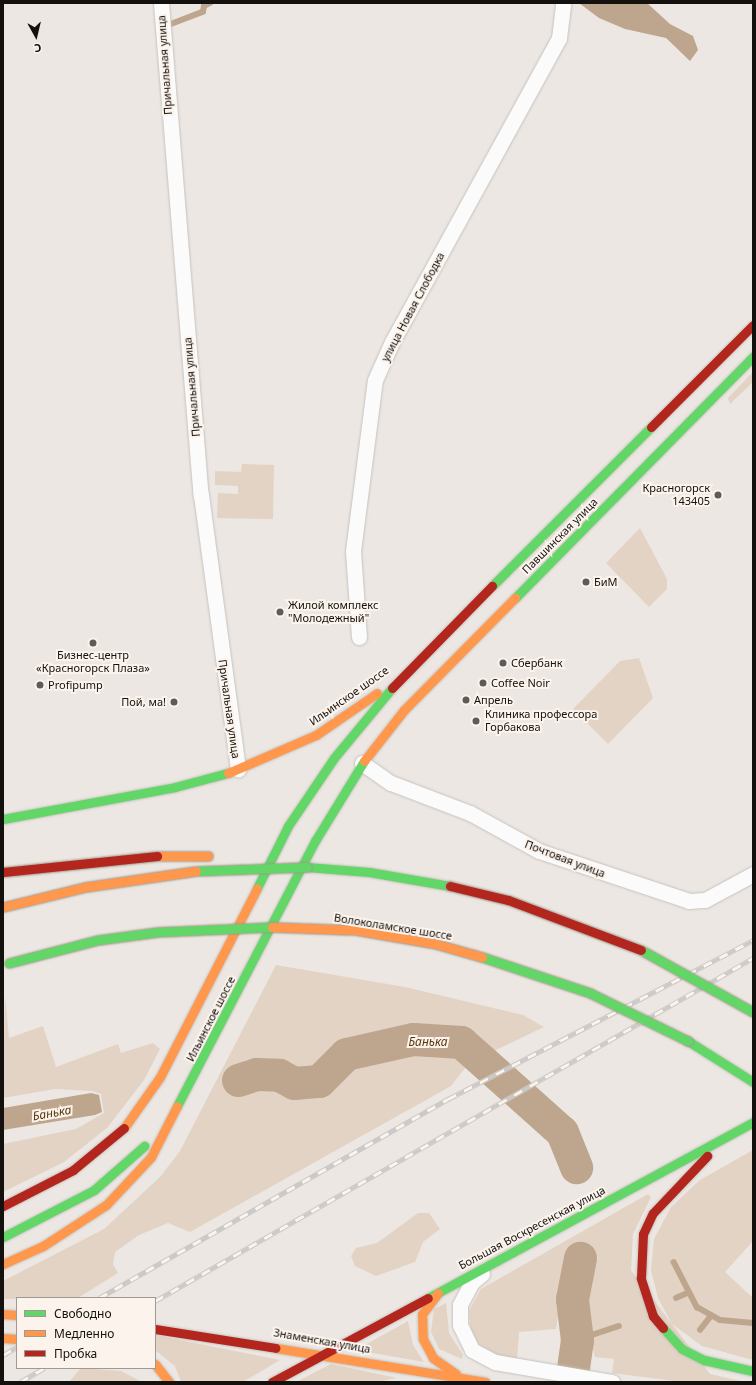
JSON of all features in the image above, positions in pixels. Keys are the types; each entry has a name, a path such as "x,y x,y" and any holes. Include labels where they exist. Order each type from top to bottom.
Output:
{"main road":[{"name":"Павшинская улица","path":"408,669 753,325"},
{"name":"Павшинская улица","path":"386,732 753,357"},
{"name":"Ильинское шоссе","path":"3,819 175,786 238,770 316,735 408,669"},
{"path":"3,1206 73,1170 122,1128 140,1108 185,1030 288,826 334,758 408,669"},
{"name":"Ильинское шоссе","path":"3,1264 49,1243 106,1206 151,1157 181,1102 315,841 362,763 386,732"},
{"path":"3,872 157,856 216,856"},
{"path":"246,858 370,872 450,886 522,905 666,961 753,1012"},
{"path":"3,907 85,887 174,872 307,866"},
{"name":"Волоколамское шоссе","path":"6,964 98,940 157,932 295,926 356,930 443,946 541,974 643,1017 753,1082"},
{"path":"3,1237 94,1190 126,1165 181,1102"},
{"name":"Большая Воскресенская улица","path":"272,1382 321,1354 499,1260 753,1122"},
{"path":"732,1133 690,1171 653,1213 643,1234 641,1278 654,1316 682,1349 704,1360 753,1371"},
{"path":"441,1290 422,1314 423,1339 433,1358 463,1378"},
{"path":"3,1314 16,1315"},
{"name":"Знаменская улица","path":"156,1328 321,1354 484,1382"},
{"path":"3,1338 16,1339"},
{"path":"156,1365 169,1382"}],"street":[{"name":"Причальная улица","path":"161,3 200,495 238,770"},
{"name":"улица Новая Слободка","path":"359,638 353,552 375,380 392,342 560,38 563,3"},
{"name":"Почтовая улица","path":"362,763 391,783 470,813 539,851 689,901 705,900 753,874"},
{"path":"499,1260 472,1282 464,1298 459,1315 463,1334 482,1359 545,1372 606,1381"}],"shaded area":[{"path":"753,372 753,382 730,404 728,398"},
{"path":"242,464 274,465 273,519 217,518 218,493 238,494 238,486 215,485 215,471 241,472"},
{"path":"640,528 667,579 667,589 649,607 606,563"},
{"path":"639,658 653,698 608,744 573,709 620,661"},
{"path":"276,965 405,987 523,1015 544,1027 469,1063 451,1086 190,1232 168,1223 139,1235 115,1252 113,1264 118,1273 80,1297 16,1297 16,1299 3,1299 3,1281 104,1229 160,1177 180,1151"},
{"path":"5,995 9,1038 43,1026 56,1067 118,1044 121,1053 153,1043 160,1049 144,1080 107,1128 64,1162 3,1192 3,1144 76,1129 104,1113 101,1094 92,1091 55,1089 3,1098"},
{"path":"753,1150 753,1241 725,1272 753,1298 753,1360 702,1346 672,1324 658,1298 651,1270 654,1239 671,1207 700,1180"},
{"path":"648,1194 651,1197 633,1234 631,1270 710,1374 745,1382 682,1382 612,1373 614,1359 595,1357 583,1310 584,1279 588,1268 598,1259 595,1253 567,1258 556,1329 519,1332 517,1359 498,1356 477,1343 471,1333 469,1311 481,1289"},
{"path":"418,1213 429,1213 440,1229 423,1242 415,1262 376,1276 355,1266 351,1256 356,1248 377,1243"},
{"path":"446,1303 449,1333 463,1355 462,1359 439,1349 431,1332 434,1309"},
{"path":"408,1321 413,1345 424,1362 356,1350"},
{"path":"156,1335 280,1360 243,1382 181,1382 175,1366 156,1351"},
{"path":"331,1364 397,1378 376,1382 296,1382"},
{"path":"80,1369 94,1369 121,1371 142,1382 69,1382"}],"water":[{"path":"579,3 647,3 670,24 693,36 698,50 690,61 666,38 625,29 599,18"},
{"path":"91,1093 99,1095 102,1112 95,1115 3,1130 3,1108"}],"waterway":[{"path":"171,24 203,12 204,6 210,3"},
{"name":"Банька","path":"238,1080 256,1074 279,1075 294,1083 319,1081 346,1054 413,1039 461,1042 562,1132 576,1167"},
{"name":"Банька","path":"571,1382 577,1340 572,1299 580,1258"},
{"path":"674,1262 697,1307 720,1320 753,1323"},
{"path":"676,1298 687,1293"},
{"path":"700,1330 711,1316"},
{"path":"577,1340 619,1326"}],"railway":[{"path":"101,1297 448,1099 753,940"},
{"path":"156,1300 753,958"},
{"path":"3,1355 16,1348"},
{"path":"20,1382 42,1369"}],"traffic: fast":[{"path":"515,598 753,357"},
{"path":"492,586 651,427"},
{"path":"257,888 288,826 334,758 392,688"},
{"path":"177,1106 315,841 364,761"},
{"path":"3,819 175,787 228,773"},
{"path":"307,867 369,872 450,886"},
{"path":"196,871 307,867"},
{"path":"9,963 98,940 157,932 272,927"},
{"path":"641,950 753,1012"},
{"path":"482,957 590,993 688,1041"},
{"path":"688,1041 753,1082"},
{"path":"428,1298 753,1122"},
{"path":"3,1237 94,1190 144,1146"},
{"path":"663,1328 682,1349 704,1360 753,1371"}],"traffic: slow":[{"path":"364,761 404,710 515,598"},
{"path":"228,773 316,735 377,693"},
{"path":"157,856 208,856"},
{"path":"3,907 85,887 196,871"},
{"path":"124,1128 160,1077 257,888"},
{"path":"272,927 356,930 436,944 482,957"},
{"path":"3,1264 43,1246 106,1205 151,1157 177,1106"},
{"path":"438,1293 422,1314 423,1339 433,1358 456,1374"},
{"path":"3,1314 16,1315"},
{"path":"3,1338 16,1339"},
{"path":"276,1348 485,1382"},
{"path":"156,1365 169,1382"}],"traffic: jam":[{"path":"651,427 753,325"},
{"path":"392,688 492,586"},
{"path":"3,872 157,856"},
{"path":"450,886 508,900 641,950"},
{"path":"3,1206 73,1170 124,1128"},
{"path":"663,1328 653,1316 641,1278 643,1234 653,1213 707,1156"},
{"path":"272,1382 428,1298"},
{"path":"156,1329 276,1348"}],"place":[{"name":"Красногорск 143405","path":"718,495"},
{"name":"БиМ","path":"586,582"},
{"name":"Жилой комплекс \"Молодежный\"","path":"280,612"},
{"name":"Бизнес-центр «Красногорск Плаза»","path":"93,643"},
{"name":"Сбербанк","path":"503,663"},
{"name":"Coffee Noir","path":"483,683"},
{"name":"Profipump","path":"40,685"},
{"name":"Апрель","path":"466,700"},
{"name":"Пой, ма!","path":"174,702"},
{"name":"Клиника профессора Горбакова","path":"476,721"}]}
